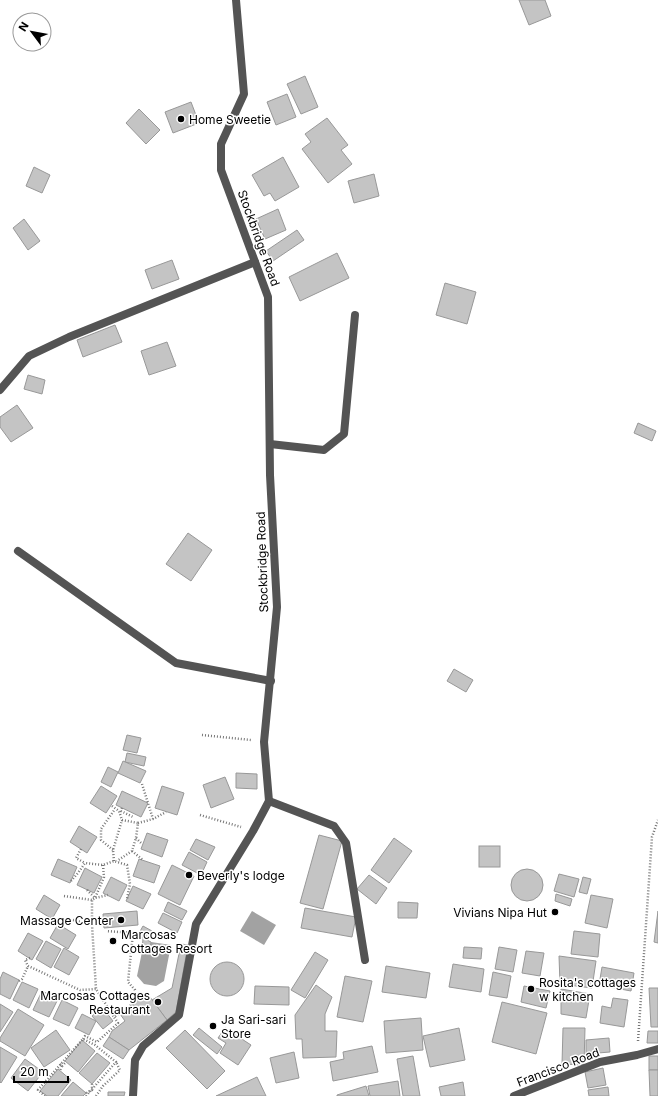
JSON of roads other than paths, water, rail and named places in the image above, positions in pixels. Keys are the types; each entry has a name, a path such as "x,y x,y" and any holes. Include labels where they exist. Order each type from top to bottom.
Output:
{"street":[{"name":"Stockbridge Road","path":"236,0 244,94 221,144 222,170 268,297 270,475 277,607 264,742 269,801"},
{"path":"0,390 29,356 69,337 255,262"},
{"path":"270,444 324,450 344,434 355,315"},
{"path":"18,551 176,662 271,681"},
{"path":"133,1096 135,1060 142,1046 179,1015 196,924 253,831 269,801 334,826 346,843 364,960"},
{"name":"Francisco Road","path":"514,1096 600,1062 637,1055 658,1049"}],"place":[{"name":"Home Sweetie","path":"181,119"},
{"name":"Beverly's lodge","path":"189,875"},
{"name":"Vivians Nipa Hut","path":"555,912"},
{"name":"Massage Center","path":"121,920"},
{"name":"Marcosas Cottages Resort","path":"113,941"},
{"name":"Rosita's cottages w kitchen","path":"531,989"},
{"name":"Marcosas Cottages Restaurant","path":"158,1002"},
{"name":"Ja Sari-sari Store","path":"213,1026"}]}
